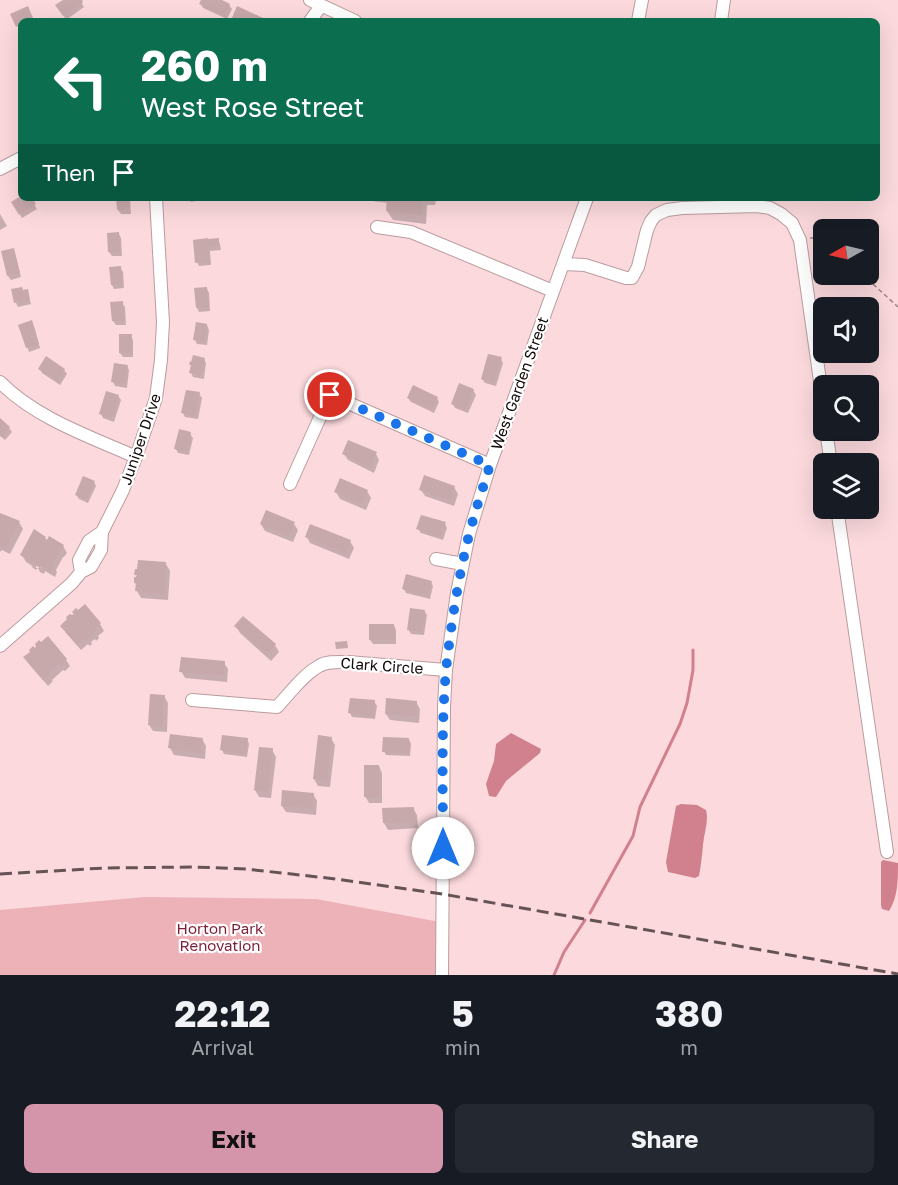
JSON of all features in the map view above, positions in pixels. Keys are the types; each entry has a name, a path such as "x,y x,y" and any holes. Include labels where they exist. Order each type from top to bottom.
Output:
{"street":[{"path":"639,18 642,0"},
{"path":"722,18 724,0"},
{"path":"311,18 316,3 348,18"},
{"path":"0,169 18,160"},
{"name":"Juniper Drive","path":"0,646 72,583 81,572 79,560 90,541 102,532 136,457 156,398 161,360 163,322 156,201"},
{"name":"West Garden Street","path":"442,975 443,743 446,670 457,593 469,534 490,465 586,201"},
{"path":"563,264 585,265 632,278 638,267 647,230 656,215 667,210 682,208 757,206 770,208 792,223 800,240 819,375"},
{"path":"377,227 411,232 553,291"},
{"path":"0,382 12,394 44,415 136,457"},
{"path":"290,484 330,395 490,465"},
{"path":"839,519 887,852"},
{"path":"436,560 463,564"},
{"name":"Clark Circle","path":"192,700 276,707 320,665 332,662 446,670"}],"path":[{"path":"874,285 898,307"}],"green space":[{"name":"Horton Park Renovation","path":"145,897 316,899 440,922 439,975 0,975 0,910"}],"shaded area":[{"path":"511,733 541,749 540,753 506,781 496,797 489,796 486,784 494,761 496,744"},
{"path":"697,805 706,810 707,814 700,872 695,878 668,872 666,862 676,806"},
{"path":"883,860 898,863 896,894 889,911 882,909 881,905 881,862"}],"building":[{"path":"63,0 82,0 83,2 63,16 55,5"},
{"path":"201,0 222,0 230,4 225,16 199,4"},
{"path":"28,6 33,18 18,18 16,27 10,14"},
{"path":"237,6 263,18 232,18"},
{"path":"18,198 18,201 34,201 36,204 19,215 11,202"},
{"path":"116,201 129,201 129,210 117,210"},
{"path":"387,201 422,201 422,215 386,211"},
{"path":"119,232 120,252 108,252 107,233"},
{"path":"219,238 219,246 208,247 210,261 195,263 193,240"},
{"path":"14,248 20,273 7,276 1,251"},
{"path":"121,266 123,284 111,285 109,267"},
{"path":"22,287 23,290 28,289 30,300 14,303 11,289"},
{"path":"207,287 209,307 196,308 194,288"},
{"path":"123,301 124,321 112,321 110,302"},
{"path":"32,320 39,344 26,348 18,325"},
{"path":"196,322 207,324 205,342 193,340"},
{"path":"119,334 132,334 131,353 119,353"},
{"path":"488,354 502,357 494,383 481,379"},
{"path":"193,355 205,358 202,375 189,373"},
{"path":"46,356 65,369 58,381 38,369"},
{"path":"114,363 128,365 125,384 111,382"},
{"path":"459,383 474,389 466,410 451,404"},
{"path":"413,385 438,397 432,409 407,398"},
{"path":"186,390 200,392 196,416 181,413"},
{"path":"106,391 119,395 112,418 99,414"},
{"path":"0,418 10,427 2,437 0,435"},
{"path":"179,429 191,432 187,452 174,449"},
{"path":"348,440 377,452 370,467 342,454"},
{"path":"424,475 455,486 451,500 419,490"},
{"path":"83,476 95,481 86,500 75,495"},
{"path":"340,478 368,490 362,504 334,492"},
{"path":"266,510 295,522 289,537 260,524"},
{"path":"0,513 20,521 6,548 0,545"},
{"path":"421,515 446,522 441,537 416,529"},
{"path":"310,524 351,540 346,553 305,537"},
{"path":"34,529 46,537 45,539 47,540 49,536 64,545 52,563 54,564 51,571 41,566 40,568 35,565 36,563 27,561 20,555"},
{"path":"138,560 166,562 165,594 135,591 134,577 137,575 134,575"},
{"path":"406,574 432,581 428,596 402,589"},
{"path":"85,604 101,623 94,629 96,631 92,635 90,633 88,635 90,637 85,640 84,638 77,644 60,626 67,619 66,617 74,614 72,612 76,608 78,610"},
{"path":"410,608 425,610 422,632 407,630"},
{"path":"243,616 276,644 267,655 234,626"},
{"path":"369,624 394,624 395,640 369,640"},
{"path":"48,636 67,659 49,672 50,674 43,680 23,657 30,652 33,646 35,648 39,640 41,642"},
{"path":"347,641 348,648 336,649 335,642"},
{"path":"181,657 225,661 224,675 179,672"},
{"path":"150,694 165,695 163,726 148,725"},
{"path":"350,698 375,700 374,716 348,713"},
{"path":"386,698 417,701 416,716 385,714"},
{"path":"170,734 203,738 201,753 168,748"},
{"path":"222,735 248,738 246,754 220,750"},
{"path":"318,735 332,737 327,781 313,779"},
{"path":"383,737 409,738 409,753 382,752"},
{"path":"259,747 273,748 268,792 254,790"},
{"path":"364,765 379,765 379,797 364,797"},
{"path":"282,790 314,793 312,808 281,806"},
{"path":"414,807 415,822 383,823 382,808"}],"waterway":[{"path":"590,913 633,836 640,807 680,724 687,703 693,670 693,650"},
{"path":"554,975 564,952 585,920"}],"railway":[{"path":"0,874 105,868 194,867 246,869 336,879 442,894 898,974"}],"route":[{"path":"330,395 490,465 469,534 457,593 446,670 443,848"}]}
